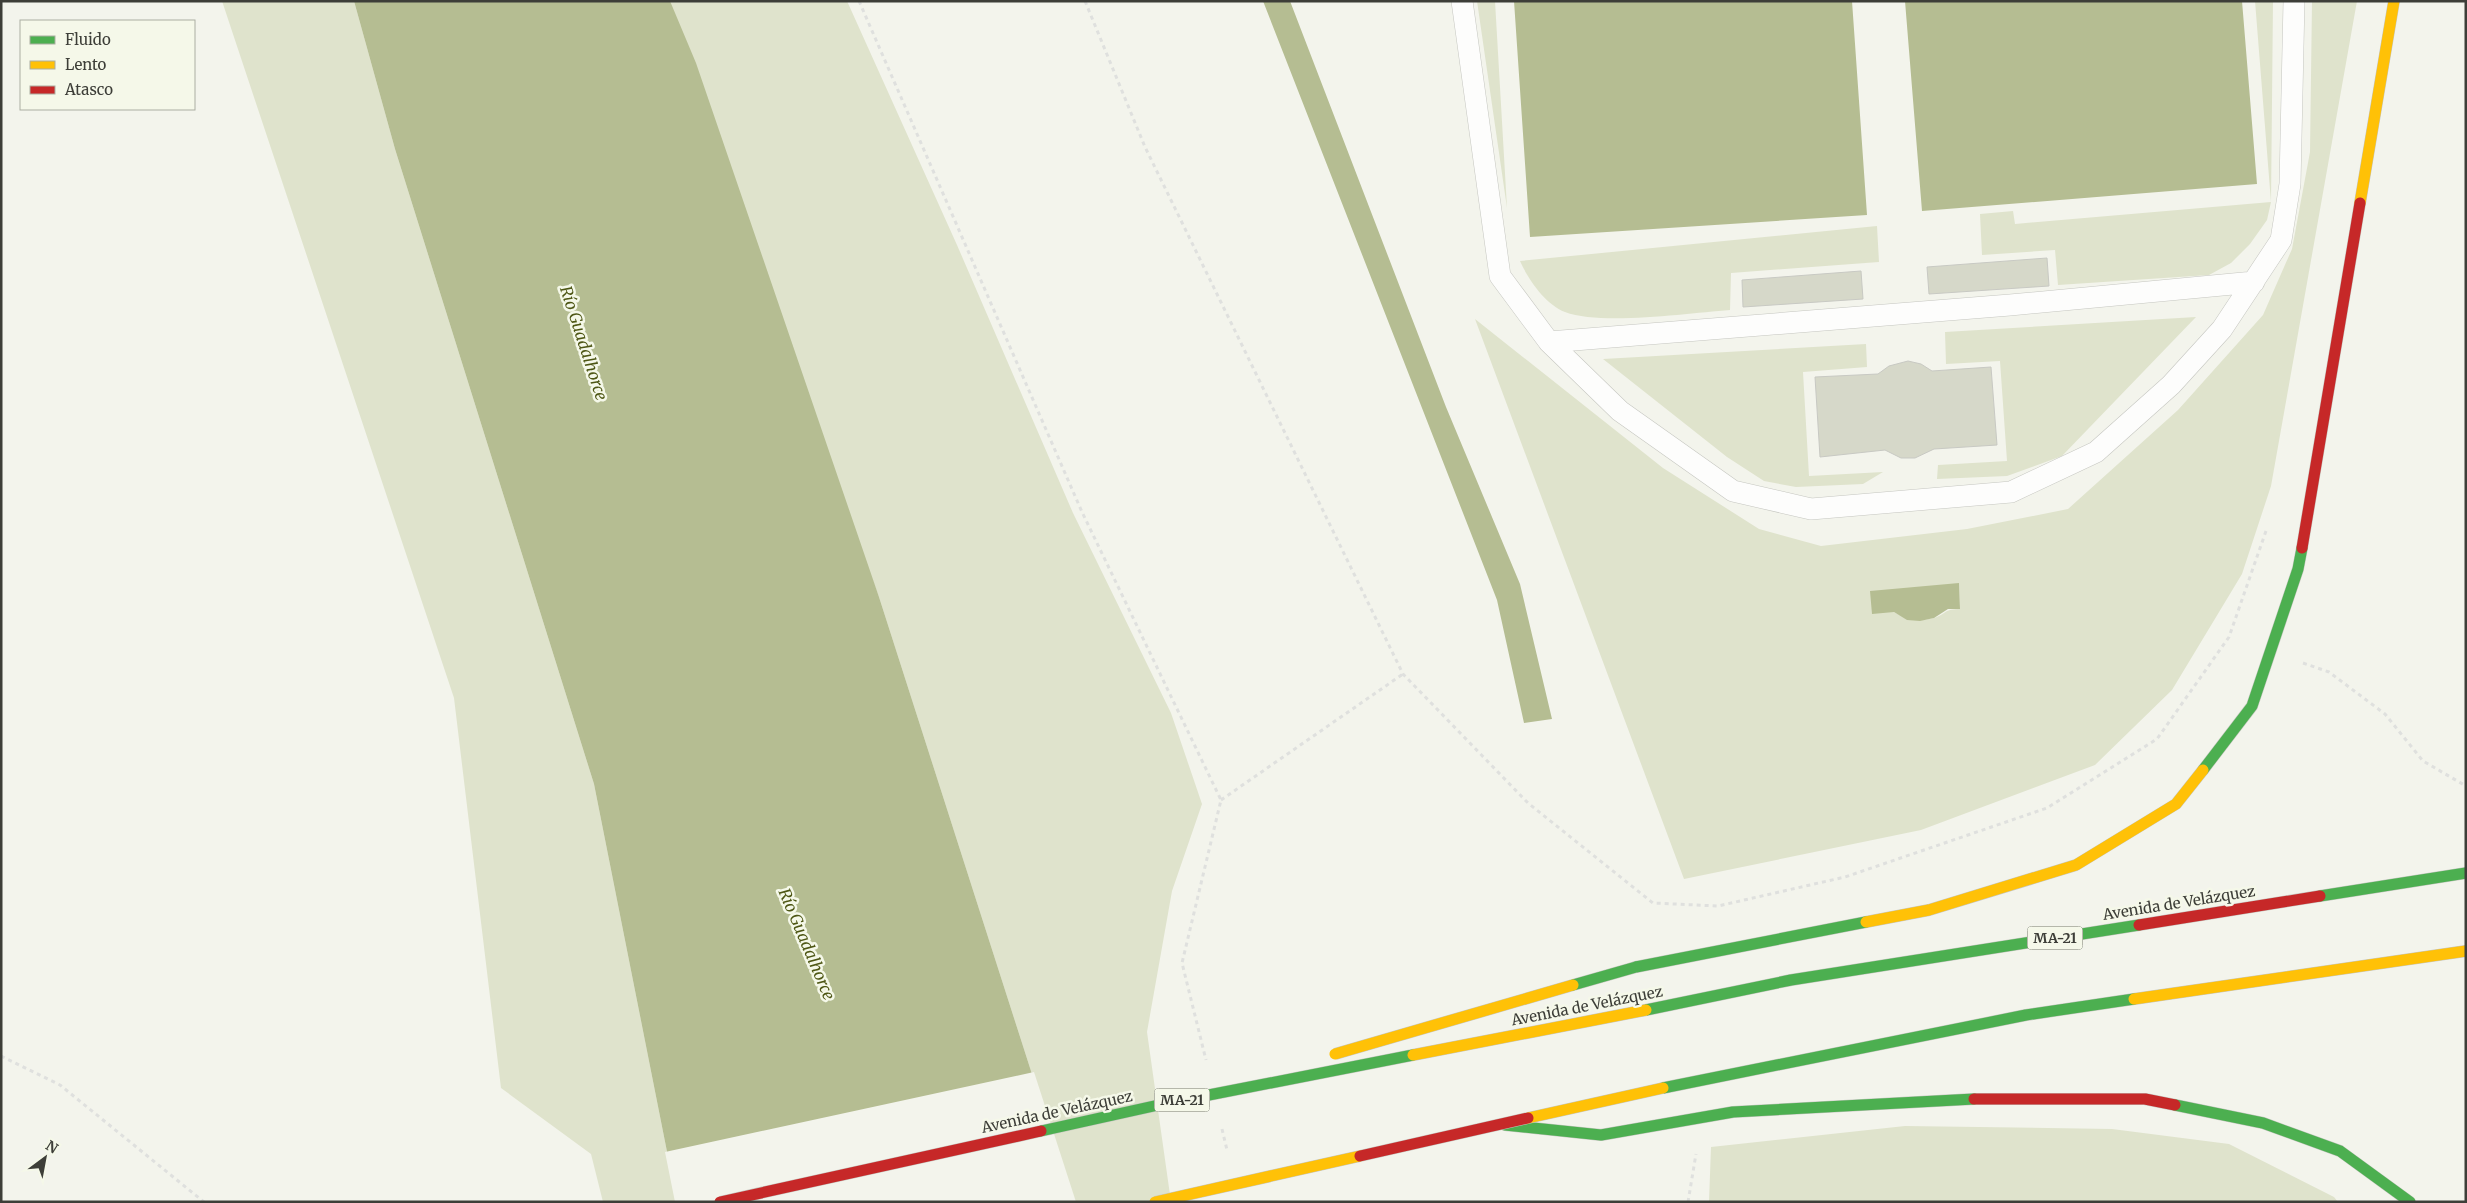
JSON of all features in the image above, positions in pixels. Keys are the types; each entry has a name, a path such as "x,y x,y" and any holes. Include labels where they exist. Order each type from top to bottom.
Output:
{"highway":[{"path":"1324,1057 1636,967 1929,910 2076,865 2176,804 2252,706 2298,569 2394,1"},
{"name":"Avenida de Velázquez","path":"720,1202 1163,1104 1791,980 2466,873"},
{"path":"1155,1202 1663,1088 2026,1015 2466,951"},
{"path":"1163,1104 1295,1066"},
{"path":"1504,1125 1601,1135 1733,1112 1964,1099 2145,1098 2263,1123 2340,1151 2410,1202"}],"lane":[{"path":"1462,1 1500,276 1549,342 1620,411 1733,491 1811,509 2011,492 2096,452 2184,371 2222,329 2281,240 2290,184 2294,1"},
{"path":"1549,342 2010,305 2254,282"}],"path":[{"path":"859,1 1082,512 1221,800 1182,963 1208,1068"},
{"path":"1085,1 1145,147 1403,674 1528,803 1653,903 1718,906 1845,877 2047,808 2157,739 2229,637 2328,672 2385,714 2423,761 2466,786"},
{"path":"1221,800 1403,674"},
{"path":"1,1056 60,1085 204,1202"},
{"path":"1222,1125 1228,1154"},
{"path":"1688,1202 1696,1153 1689,1150"}],"shaded area":[{"path":"222,1 354,1 395,149 594,784 677,1202 603,1202 591,1154 501,1088 454,698"},
{"path":"653,1 847,1 957,245 1073,513 1171,713 1202,804 1172,891 1147,1032 1171,1202 1073,1202 879,597"},
{"path":"1477,1 1495,1 1507,208"},
{"path":"2255,1 2273,1 2271,202"},
{"path":"2312,1 2357,1 2271,486 2242,574 2172,690 2095,765 1921,830 1684,879 1475,319 1663,468 1759,529 1821,546 1967,529 2068,509 2178,410 2263,315 2292,249 2310,152","holes":["1959,583 1960,609 1951,610 1934,618 1924,620 1908,618 1894,612"]},
{"path":"2271,202 2267,220 2250,244 2231,263 2209,275 2058,285 2055,250 1982,255 1980,214 2013,211 2015,224"},
{"path":"1877,226 1879,262 1731,273 1730,310 1622,318 1581,316 1565,312 1544,297 1532,283 1520,261"},
{"path":"2196,317 2062,456 2007,476 1937,479 1938,465 2007,461 2000,361 1946,364 1945,332"},
{"path":"1866,344 1867,367 1803,372 1809,476 1883,472 1863,484 1796,487 1764,481 1727,457 1603,359"},
{"path":"1905,1126 2112,1129 2229,1144 2334,1197 2338,1202 1709,1202 1711,1147"}],"water":[{"name":"Río Guadalhorce","path":"354,1 670,1 696,63 879,597 1073,1202 677,1202 594,784 395,149"},
{"path":"1263,1 1290,1 1446,407 1520,584 1552,719 1524,723 1497,600"},
{"path":"1514,1 1852,1 1867,215 1530,237"},
{"path":"1905,1 2242,1 2257,184 1922,211"},
{"path":"1959,583 1960,609 1948,609 1934,618 1920,621 1907,620 1894,612 1872,614 1870,591"}],"pier":[{"path":"1034,1072 1076,1202 675,1202 665,1152"}],"building":[{"path":"2047,258 2049,286 1929,294 1927,267"},
{"path":"1861,271 1863,299 1743,307 1742,280"},
{"path":"1908,361 1921,364 1932,371 1991,367 1997,445 1934,449 1915,458 1901,458 1885,450 1820,457 1815,377 1878,374 1889,366"}],"traffic: fast":[{"path":"2203,770 2252,706 2298,569 2302,548"},
{"path":"2320,896 2466,873"},
{"path":"1636,967 1866,922"},
{"path":"1646,1010 1791,980 2139,925"},
{"path":"1573,985 1636,967"},
{"path":"1663,1088 2026,1015 2134,999"},
{"path":"1041,1131 1163,1104 1413,1055"},
{"path":"1505,1125 1601,1135 1733,1112 1974,1099"},
{"path":"2175,1105 2263,1123 2340,1151 2410,1202"}],"traffic: slow":[{"path":"2360,203 2394,1"},
{"path":"1866,922 1929,910 2076,865 2176,804 2203,770"},
{"path":"2134,999 2466,951"},
{"path":"1335,1054 1573,985"},
{"path":"1413,1055 1646,1010"},
{"path":"1528,1118 1663,1088"},
{"path":"1155,1202 1360,1156"}],"traffic: jam":[{"path":"2302,548 2360,203"},
{"path":"2139,925 2320,896"},
{"path":"1974,1099 2145,1099 2175,1105"},
{"path":"1360,1156 1528,1118"},
{"path":"720,1202 1041,1131"}]}
